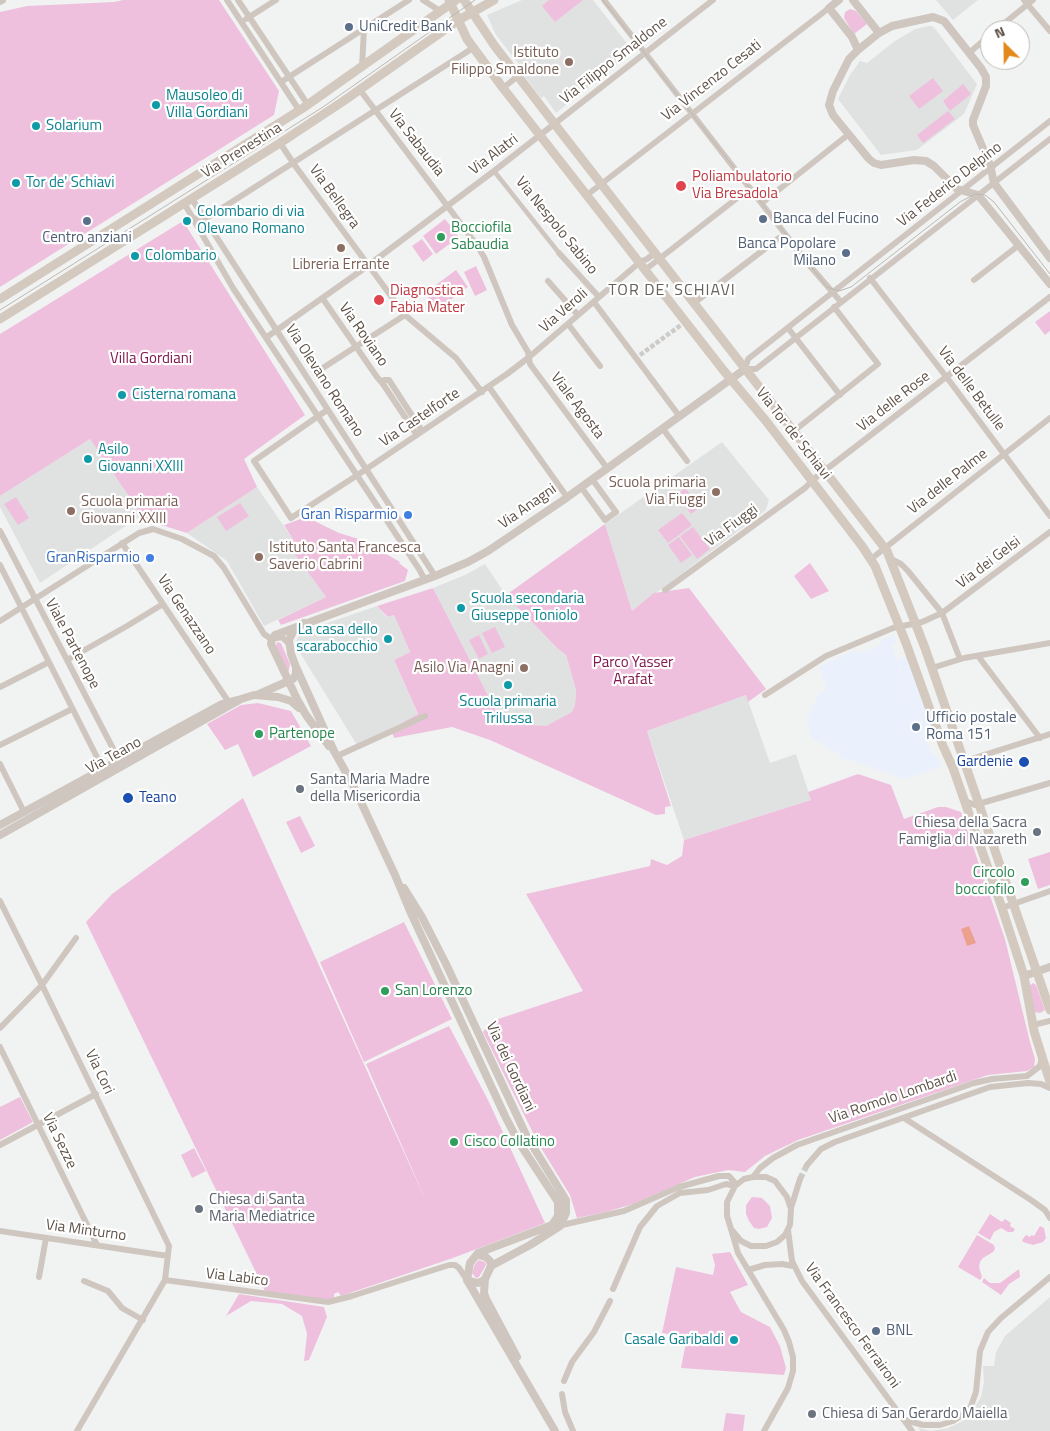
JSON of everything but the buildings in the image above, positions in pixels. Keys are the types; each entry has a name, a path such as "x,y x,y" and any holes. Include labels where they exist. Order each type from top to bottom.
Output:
{"main road":[{"name":"Via Tor de' Schiavi","path":"464,0 494,45 885,548 916,623 1050,1010"},
{"name":"Via Prenestina","path":"0,319 280,143 360,90 457,21 494,0"},
{"name":"Via Prenestina","path":"0,299 308,105 362,68 452,1"},
{"name":"Via Tor de' Schiavi","path":"452,1 457,21 473,48 503,88 766,421 871,559 880,576 900,627 1002,908 1024,976 1033,1026 1050,1082"}],"street":[{"path":"227,0 299,110"},
{"path":"238,0 308,105"},
{"path":"241,22 276,0"},
{"path":"281,82 409,0"},
{"path":"423,0 440,11"},
{"path":"604,0 841,302"},
{"name":"Via Filippo Smaldone","path":"555,124 713,0"},
{"name":"Via Vincenzo Cesati","path":"601,184 838,0"},
{"path":"853,0 879,33"},
{"path":"1007,20 1028,2 1050,31"},
{"path":"829,8 852,37 858,50"},
{"path":"1050,258 994,183 991,169 973,125 986,80 984,72 944,21 936,17 895,25 879,33 858,50 849,59 829,101 832,112 849,134 874,163 884,164 919,160 931,163 954,186 963,191 978,195 1050,284"},
{"path":"362,68 364,29"},
{"path":"969,53 980,44"},
{"path":"193,218 201,220 473,48"},
{"path":"503,88 518,76"},
{"name":"Via Sabaudia","path":"360,90 453,212 484,257 512,325"},
{"name":"Via Federico Delpino","path":"788,328 1050,121"},
{"name":"Via Alatri","path":"368,265 555,124"},
{"path":"763,204 849,134"},
{"name":"Via Federico Delpino","path":"834,308 1050,139"},
{"name":"Via Bellegra","path":"280,143 405,315"},
{"name":"Via Nespolo Sabino","path":"494,171 596,300 680,417"},
{"path":"587,195 601,184"},
{"path":"642,266 647,259 657,255 750,188"},
{"name":"Via Olevano Romano","path":"188,201 193,218 233,288 425,580"},
{"name":"Via Olevano Romano","path":"188,201 204,218 434,576"},
{"path":"206,243 208,238 215,236"},
{"path":"694,303 779,238"},
{"path":"974,280 1019,245"},
{"path":"266,337 368,265"},
{"name":"Via Veroli","path":"489,387 528,358 596,300 642,266"},
{"name":"Via delle Betulle","path":"870,278 1050,516"},
{"path":"548,281 578,316"},
{"name":"Via delle Rose","path":"812,481 1050,297"},
{"name":"Via Roviano","path":"323,298 356,347 420,433"},
{"path":"794,431 840,395 878,364 834,308 796,338 756,369 745,369 748,359 788,328 796,338 840,395"},
{"path":"316,374 405,315 464,366 482,392"},
{"path":"568,324 600,366"},
{"name":"Viale Agosta","path":"512,325 528,352 530,364 607,468"},
{"name":"Via Anagni","path":"272,639 277,633 425,580 468,562 488,551 680,417 745,369"},
{"path":"489,387 567,497"},
{"name":"Via Castelforte","path":"318,416 254,461 291,518 489,387"},
{"path":"318,416 327,410"},
{"name":"Via delle Palme","path":"871,559 1050,418"},
{"path":"663,429 687,462"},
{"path":"581,487 605,520 616,512 592,479"},
{"name":"Via Fiuggi","path":"665,590 806,488 812,481"},
{"name":"Via dei Gordiani","path":"0,622 139,533 149,529 162,531 208,552 219,561 262,631 272,639 272,646 288,682 306,715 337,756"},
{"name":"Viale Partenope","path":"0,531 121,764"},
{"name":"Via dei Gelsi","path":"765,695 826,656 879,634 942,614 1050,532"},
{"name":"Via Genazzano","path":"122,543 228,701"},
{"name":"Via Tor de' Schiavi","path":"891,559 901,564 915,578 942,614 960,659"},
{"name":"Viale Partenope","path":"0,565 104,774"},
{"path":"899,580 915,578"},
{"path":"67,660 163,604"},
{"path":"272,639 280,637 288,643 294,630 304,623"},
{"name":"Via dei Gordiani","path":"288,643 296,666 337,756 353,785 395,875 508,1123 521,1146 556,1196 559,1205 557,1219 549,1227 482,1251 475,1256"},
{"path":"932,668 960,659 1050,643"},
{"path":"978,656 1040,738"},
{"path":"0,687 49,662"},
{"path":"269,690 282,676 282,666"},
{"path":"254,695 288,682 295,676 296,666"},
{"name":"Via Teano","path":"0,836 228,701 254,695 274,696 293,702 306,715"},
{"name":"Via Teano","path":"158,743 241,699"},
{"path":"0,745 72,709"},
{"path":"337,756 425,716"},
{"path":"965,761 1050,734"},
{"path":"0,764 24,812"},
{"name":"Via Teano","path":"0,825 104,774"},
{"path":"964,800 974,805 980,804 1050,783"},
{"name":"Via dei Gordiani","path":"395,875 427,926 530,1142 565,1197 567,1209 562,1225"},
{"path":"1002,908 1050,890"},
{"name":"Via Cori","path":"0,901 96,1094 168,1246 168,1256"},
{"path":"0,1028 42,985 76,938"},
{"path":"1024,976 1050,967"},
{"path":"1033,1026 1050,1021"},
{"name":"Via Sezze","path":"0,1047 97,1245"},
{"name":"Via Romolo Lombardi","path":"754,1177 760,1168 773,1158 797,1145 974,1083 992,1078 1028,1076 1040,1066 1042,1056"},
{"name":"Via Romolo Lombardi","path":"808,1166 821,1149 830,1144 996,1086 1033,1083 1050,1088"},
{"path":"0,1145 96,1094"},
{"path":"904,1118 1031,1200 1045,1210 1050,1218"},
{"path":"526,1380 514,1351 484,1293 484,1279 491,1266 548,1235 562,1225 624,1211 679,1187 719,1176 729,1176 735,1185"},
{"path":"764,1431 788,1388 793,1373 794,1360 784,1330 737,1251 727,1205 735,1185 744,1179 766,1177 775,1181 785,1194 791,1209"},
{"path":"731,1229 745,1243 759,1247 777,1242 788,1230 791,1220 791,1209 802,1180"},
{"path":"613,1288 640,1227 659,1204 680,1193 708,1190 726,1184 735,1185"},
{"name":"Via Francesco Ferraironi","path":"788,1230 793,1266 815,1300 912,1431"},
{"name":"Via Minturno","path":"0,1231 168,1256"},
{"path":"39,1277 46,1238"},
{"path":"77,1431 165,1280 168,1256"},
{"path":"491,1266 490,1261 486,1257 475,1256 468,1267 467,1280 555,1431"},
{"path":"748,1270 765,1264 793,1266"},
{"name":"Via Labico","path":"165,1280 328,1302 449,1265 455,1265 459,1268 467,1280"},
{"path":"905,1420 940,1425 955,1420 965,1413 971,1406 976,1392 980,1355 988,1332 1001,1318 1050,1278"},
{"path":"467,1280 477,1283 484,1279"},
{"path":"84,1281 108,1291 120,1307 143,1320"},
{"path":"564,1381 572,1362 594,1332 610,1301"},
{"path":"562,1394 564,1412 573,1431"}],"shaded area":[{"name":"Istituto Filippo Smaldone","path":"522,0 593,0 633,51 556,113 544,96 541,98 524,76 525,72 496,35 487,15"},
{"path":"936,0 978,0 953,20"},
{"path":"929,26 936,30 977,84 964,114 917,150 881,155 838,99 850,75 860,61 867,63 895,41 915,29"},
{"name":"Scuola primaria Giovanni XXIII","path":"90,439 142,515 40,583 0,507 0,496"},
{"path":"722,442 769,500 766,510 632,611 605,524"},
{"name":"Istituto Santa Francesca Saverio Cabrini","path":"257,487 294,541 288,545 326,597 264,626 227,561 187,533"},
{"path":"485,564 506,595 566,655 576,690 575,705 573,712 546,726 502,724 433,588 465,575"},
{"path":"377,606 387,617 394,615 410,652 394,660 418,715 357,745 297,648 296,642 299,634 304,631"},
{"path":"894,635 897,643 892,645 924,735 933,755 936,755 942,766 905,779 846,759 840,759 839,754 812,738 807,720 818,695 827,689 819,667 855,650 857,654 879,646 880,640"},
{"path":"909,655 936,731 925,735 898,660"},
{"path":"746,695 770,763 796,754 811,800 684,840 647,731"},
{"path":"969,926 976,943 967,946 961,929"},
{"path":"1050,1297 1050,1431 931,1431 948,1428 970,1415 981,1397 984,1382 983,1366 994,1366 996,1352 1005,1336"},
{"path":"918,1428 931,1431 920,1431"}],"green space":[{"path":"123,0 219,0 279,91 274,115 0,287 0,12 27,6"},
{"path":"549,0 583,0 555,22 542,6"},
{"path":"850,9 856,11 867,24 854,34 844,18 845,12"},
{"path":"933,78 943,91 919,109 909,96"},
{"path":"963,84 971,94 950,111 943,101"},
{"path":"948,111 955,119 923,143 917,135"},
{"name":"Bocciofila Sabaudia","path":"445,219 459,237 436,254 423,236"},
{"name":"Villa Gordiani","path":"183,221 305,415 244,459 257,487 187,533 145,520 90,439 0,496 0,334"},
{"path":"422,239 433,254 423,262 412,246"},
{"path":"476,266 487,290 475,296 464,272"},
{"path":"456,270 468,287 437,310 425,293"},
{"path":"1050,311 1050,331 1045,335 1035,322"},
{"path":"685,488 700,507 691,514 677,495"},
{"path":"16,497 29,518 18,525 4,504"},
{"path":"240,503 249,516 226,531 217,517"},
{"path":"682,513 692,525 668,543 658,530"},
{"path":"306,517 339,533 362,540 400,562 408,570 405,581 281,625 278,620 326,597 288,545 294,541 284,525"},
{"name":"Parco Yasser Arafat","path":"605,524 632,611 654,593 689,588 766,689 748,702 746,695 647,731 671,806 665,807 665,814 656,815 490,740 452,727 394,738 391,729 418,714 394,660 410,652 394,615 388,617 377,606 433,588 502,723 546,726 572,712 575,705 576,690 566,655 506,595"},
{"path":"693,527 710,549 697,559 680,536"},
{"path":"679,537 692,555 681,563 668,545"},
{"path":"810,563 829,591 811,599 794,576"},
{"path":"495,627 505,647 492,653 482,633"},
{"path":"479,635 488,654 479,659 469,640"},
{"path":"277,642 281,643 290,664 288,674 276,646"},
{"name":"Partenope","path":"258,703 291,711 311,746 253,777 238,744 225,750 207,724 241,705"},
{"path":"858,774 891,785 904,819 938,807 946,807 961,812 1005,939 1035,1059 1034,1067 1027,1071 988,1075 798,1140 765,1156 745,1172 728,1170 695,1177 633,1204 577,1218 570,1195 538,1143 483,1032 492,1021 583,991 526,894 650,866 651,859 667,865 682,856 684,840 811,800 808,792"},
{"path":"243,798 427,1203 366,1064 449,1026 488,1100 545,1223 453,1258 341,1296 338,1292 334,1294 334,1298 325,1300 265,1291 86,922 112,894"},
{"path":"300,816 315,846 301,853 286,822"},
{"path":"1050,852 1050,885 1038,889 1028,859"},
{"name":"San Lorenzo","path":"404,922 452,1019 364,1062 320,962"},
{"path":"1033,983 1036,985 1045,1010 1040,1013 1035,1012 1028,987"},
{"path":"20,1097 33,1122 0,1140 0,1107"},
{"path":"194,1148 206,1171 192,1178 181,1155"},
{"path":"752,1197 762,1198 770,1206 772,1218 767,1227 754,1228 749,1221 746,1214 746,1205"},
{"path":"990,1214 1002,1222 1005,1219 1011,1223 1010,1226 1015,1229 1013,1232 1008,1232 1001,1228 994,1232 990,1240 978,1233"},
{"path":"1040,1226 1044,1228 1046,1238 1043,1242 1033,1245 1023,1242 1022,1240 1026,1235 1034,1236"},
{"path":"977,1235 994,1245 995,1249 980,1262 979,1267 982,1277 980,1280 958,1267"},
{"path":"730,1252 748,1285 730,1292 741,1312 770,1327 780,1346 786,1368 784,1375 681,1368 687,1337 662,1333 676,1267 713,1275 715,1265 712,1254"},
{"path":"479,1260 485,1262 486,1265 479,1277 476,1278 472,1273 475,1264"},
{"path":"1019,1269 1020,1277 1009,1284 1001,1295 982,1282 984,1278 990,1283 1000,1283"},
{"path":"239,1294 324,1307 327,1317 309,1360 304,1361 307,1334 302,1316 282,1304 251,1301 226,1316"},
{"path":"726,1413 745,1415 743,1431 723,1431"}],"tunnel":[{"path":"640,355 681,325"},
{"path":"800,1179 807,1165"}],"tram line":[{"path":"0,310 323,107 475,0"},
{"path":"603,0 827,287 839,291 851,287 960,202 975,194 985,195 994,202 1050,274"}],"place":[{"name":"UniCredit Bank","path":"349,27"},
{"name":"Istituto Filippo Smaldone","path":"569,62"},
{"name":"Mausoleo di Villa Gordiani","path":"156,105"},
{"name":"Solarium","path":"36,126"},
{"name":"Tor de' Schiavi","path":"16,183"},
{"name":"Poliambulatorio Via Bresadola","path":"681,186"},
{"name":"Banca del Fucino","path":"763,219"},
{"name":"Centro anziani","path":"87,221"},
{"name":"Colombario di via Olevano Romano","path":"187,221"},
{"name":"Bocciofila Sabaudia","path":"441,237"},
{"name":"Libreria Errante","path":"341,248"},
{"name":"Banca Popolare Milano","path":"846,253"},
{"name":"Colombario","path":"135,256"},
{"name":"Diagnostica Fabia Mater","path":"379,300"},
{"name":"Cisterna romana","path":"122,395"},
{"name":"Asilo Giovanni XXIII","path":"88,459"},
{"name":"Scuola primaria Via Fiuggi","path":"716,492"},
{"name":"Scuola primaria Giovanni XXIII","path":"71,511"},
{"name":"Gran Risparmio","path":"408,515"},
{"name":"Istituto Santa Francesca Saverio Cabrini","path":"259,557"},
{"name":"GranRisparmio","path":"150,558"},
{"name":"Scuola secondaria Giuseppe Toniolo","path":"461,608"},
{"name":"La casa dello scarabocchio","path":"388,639"},
{"name":"Asilo Via Anagni","path":"524,668"},
{"name":"Scuola primaria Trilussa","path":"508,685"},
{"name":"Ufficio postale Roma 151","path":"916,727"},
{"name":"Partenope","path":"259,734"},
{"name":"Gardenie","path":"1024,762"},
{"name":"Santa Maria Madre della Misericordia","path":"300,789"},
{"name":"Teano","path":"128,798"},
{"name":"Chiesa della Sacra Famiglia di Nazareth","path":"1037,832"},
{"name":"Circolo bocciofilo","path":"1025,882"},
{"name":"San Lorenzo","path":"385,991"},
{"name":"Cisco Collatino","path":"454,1142"},
{"name":"Chiesa di Santa Maria Mediatrice","path":"199,1209"},
{"name":"BNL","path":"876,1331"},
{"name":"Casale Garibaldi","path":"734,1340"},
{"name":"Chiesa di San Gerardo Maiella","path":"812,1414"}],"district":[{"name":"TOR DE' SCHIAVI","path":"672,291"}]}
